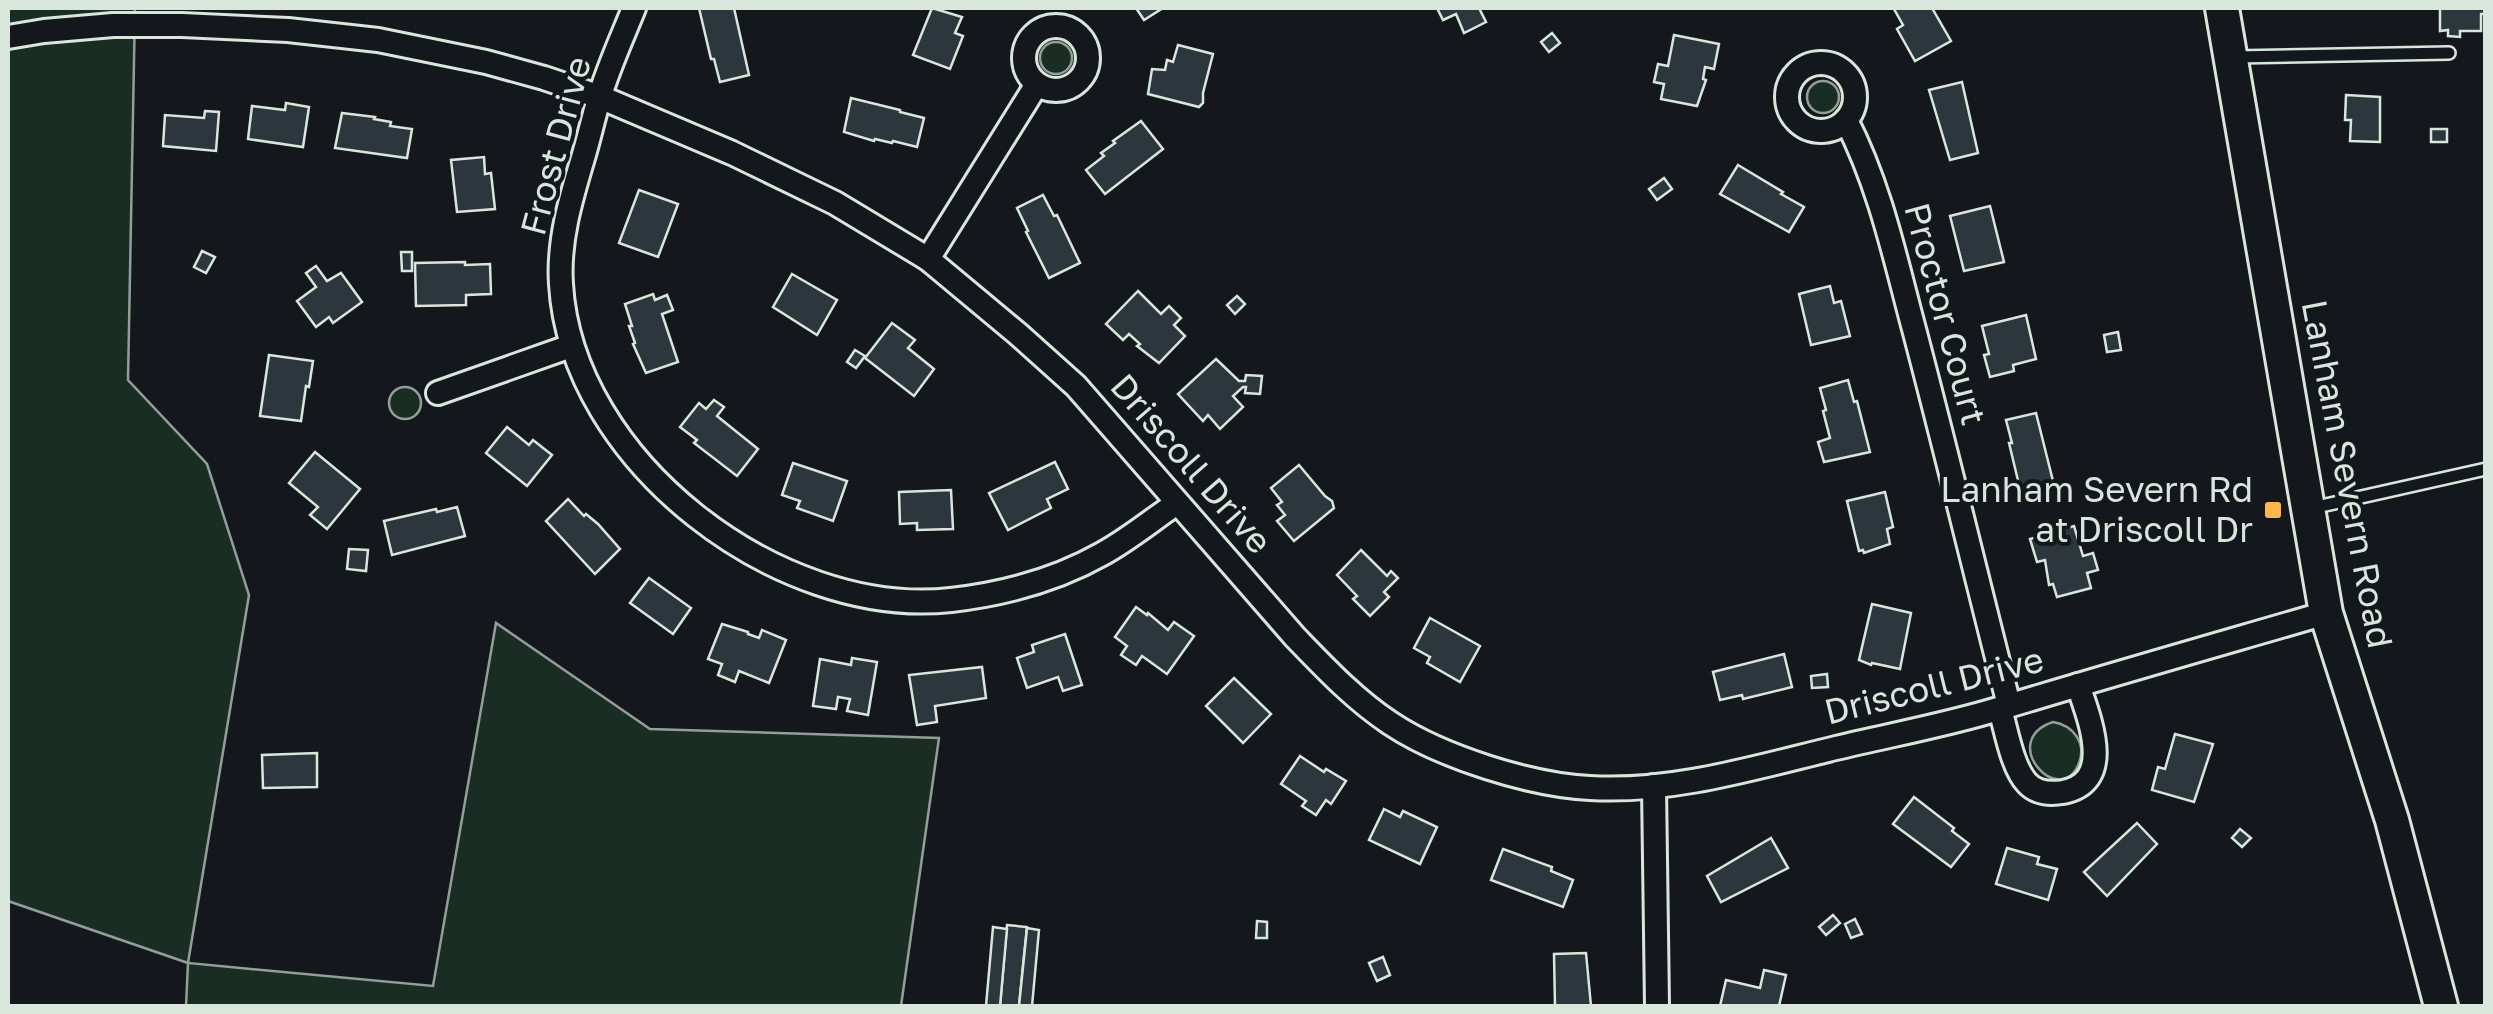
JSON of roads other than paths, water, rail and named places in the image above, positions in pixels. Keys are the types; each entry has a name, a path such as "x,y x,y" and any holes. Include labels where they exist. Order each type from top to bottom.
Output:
{"main road":[{"name":"Lanham Severn Road","path":"2222,8 2326,613 2392,820 2442,1006"}],"street":[{"name":"Frost Drive","path":"634,8 600,97 572,196 563,237 560,280 571,346 590,388 636,459 668,492 734,544 780,568 864,595 913,601 947,601 1016,588 1060,574 1104,554 1177,503"},
{"name":"Driscoll Drive","path":"8,37 113,25 199,26 326,34 454,54 600,97 801,186 928,258 1076,386 1320,663 1366,705 1427,744 1476,764 1522,776 1587,788 1654,786 1795,758 2004,707 2326,613"},
{"path":"928,258 1036,84"},
{"name":"Proctor Court","path":"1846,120 1866,159 1879,198 1928,382 2004,707"},
{"path":"438,393 571,346"},
{"path":"2004,707 2016,762 2028,784 2038,791 2068,791 2082,785 2095,766 2090,722 2078,685"},
{"path":"1654,786 1656,1006"}],"lane":[{"path":"2230,57 2449,53"},
{"path":"2308,509 2486,469"}],"place":[{"name":"Lanham Severn Rd at Driscoll Dr","path":"2273,510"}]}
